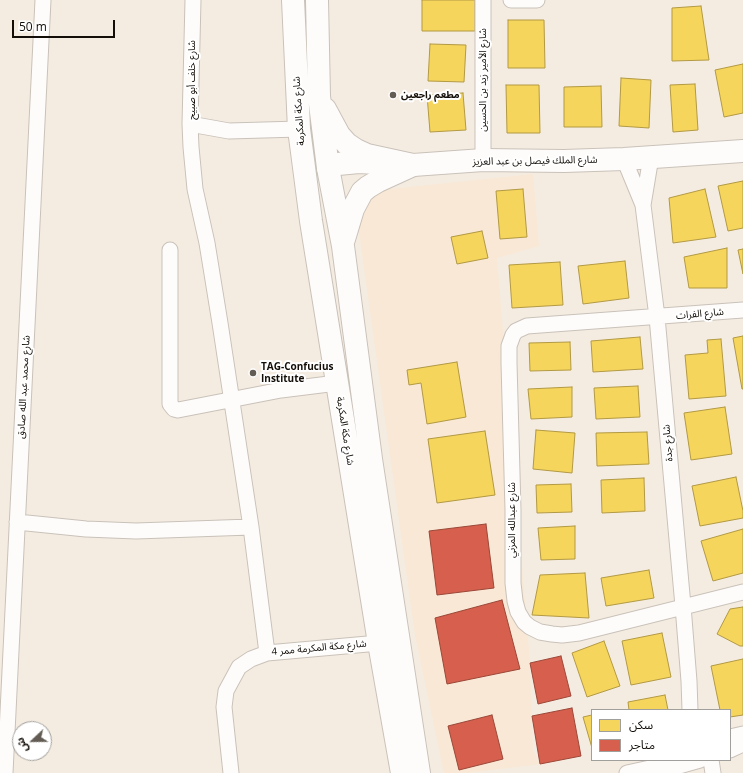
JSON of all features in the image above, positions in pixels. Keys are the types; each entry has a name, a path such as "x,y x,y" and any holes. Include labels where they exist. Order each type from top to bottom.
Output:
{"main road":[{"name":"شارع مكة المكرمة","path":"293,0 299,129 305,181 379,643 405,737 420,773"},
{"name":"شارع مكة المكرمة","path":"317,0 319,96 328,168 343,246 372,467 405,737 402,773"},
{"path":"319,96 333,126 346,144 367,155 413,165"},
{"name":"شارع الملك فيصل بن عبد العزيز","path":"305,181 316,173 338,164 359,162 413,165 483,160 564,161 651,158 743,151"},
{"path":"343,246 353,209 362,192 378,181 413,165"},
{"name":"شارع مكة المكرمة","path":"394,773 405,737"},
{"name":"شارع مكة المكرمة","path":"405,737 428,773"}],"street":[{"name":"شارع محمد عبد الله صادق","path":"6,773 43,0"},
{"name":"شارع خلف أبو صبيح","path":"193,0 190,124 229,131 299,129"},
{"name":"شارع الأمير زيد بن الحسين","path":"483,0 483,160"},
{"path":"510,0 537,0"},
{"path":"190,124 191,154 195,189 213,279 252,527 267,653"},
{"name":"شارع جدة","path":"643,205 651,158"},
{"name":"شارع جدة","path":"624,159 643,205 657,317 683,606 690,709"},
{"path":"170,250 170,404 174,409 178,410 281,390 337,383"},
{"name":"شارع الفرات","path":"657,317 743,310"},
{"name":"شارع عبدالله المزني","path":"657,317 527,326 521,328 513,335 509,346 509,363 513,510 513,583 516,606 524,622 530,628 540,632 562,635 579,633 743,592"},
{"path":"17,522 86,529 136,531 252,527"},
{"name":"شارع مكة المكرمة ممر 4","path":"231,773 224,707 226,691 239,667 251,659 267,653 379,643"},
{"name":"شارع جدة","path":"689,681 700,709"},
{"path":"731,737 743,734"},
{"path":"731,750 743,744"},
{"path":"626,773 669,764 700,764 713,773"}],"shaded area":[{"path":"533,174 539,246 497,258 530,663 533,750 540,764 467,773 444,773 415,635 357,217 372,191"}],"building: سكن":[{"path":"422,0 475,0 475,31 422,31"},
{"path":"701,6 709,60 672,61 672,8"},
{"path":"508,20 544,20 545,68 508,68"},
{"path":"430,44 466,45 464,82 428,81"},
{"path":"743,64 743,113 724,117 715,70"},
{"path":"621,78 651,80 649,128 619,126"},
{"path":"695,84 698,130 673,132 670,85"},
{"path":"506,85 539,85 540,133 507,133"},
{"path":"601,86 602,127 564,127 564,87"},
{"path":"463,93 466,130 430,132 427,95"},
{"path":"743,181 743,228 728,231 718,186"},
{"path":"523,189 527,237 500,239 496,191"},
{"path":"705,189 716,237 673,243 669,198"},
{"path":"482,231 488,258 457,264 451,237"},
{"path":"727,248 727,288 689,288 684,257"},
{"path":"743,249 743,274 738,250"},
{"path":"625,261 629,298 583,304 578,266"},
{"path":"560,262 563,305 512,308 509,265"},
{"path":"743,336 743,389 742,389 733,338"},
{"path":"640,337 643,369 593,372 591,341"},
{"path":"721,339 726,396 689,399 685,355 708,353 707,340"},
{"path":"570,342 571,370 530,371 529,343"},
{"path":"457,362 466,417 427,424 421,383 409,385 407,370"},
{"path":"638,386 640,417 596,419 594,388"},
{"path":"572,387 572,417 531,419 528,389"},
{"path":"725,407 732,454 691,460 684,413"},
{"path":"536,430 575,433 572,473 533,469"},
{"path":"485,431 495,495 437,503 428,439"},
{"path":"647,432 649,464 597,466 596,433"},
{"path":"736,477 743,518 700,526 692,486"},
{"path":"644,478 645,511 602,513 601,480"},
{"path":"571,484 572,512 537,513 536,485"},
{"path":"575,526 575,559 541,560 538,528"},
{"path":"743,529 743,573 713,581 701,541"},
{"path":"649,570 654,598 606,606 601,578"},
{"path":"585,573 589,618 532,615 540,575"},
{"path":"743,607 743,646 740,646 717,634 730,609"},
{"path":"662,633 671,677 631,685 622,641"},
{"path":"604,641 620,686 587,697 572,653"},
{"path":"743,659 743,715 731,717 731,709 720,709 711,666"},
{"path":"665,695 668,709 629,709 628,702"},
{"path":"591,715 591,745 583,717"}],"building: متاجر":[{"path":"486,524 494,588 437,595 429,531"},
{"path":"502,600 520,669 447,684 435,618"},
{"path":"561,656 571,696 538,704 530,663"},
{"path":"572,708 581,756 540,764 532,716"},
{"path":"492,715 503,759 459,770 448,726"}],"place":[{"name":"مطعم راجعين","path":"393,95"},
{"name":"TAG-Confucius Institute","path":"253,373"}]}
